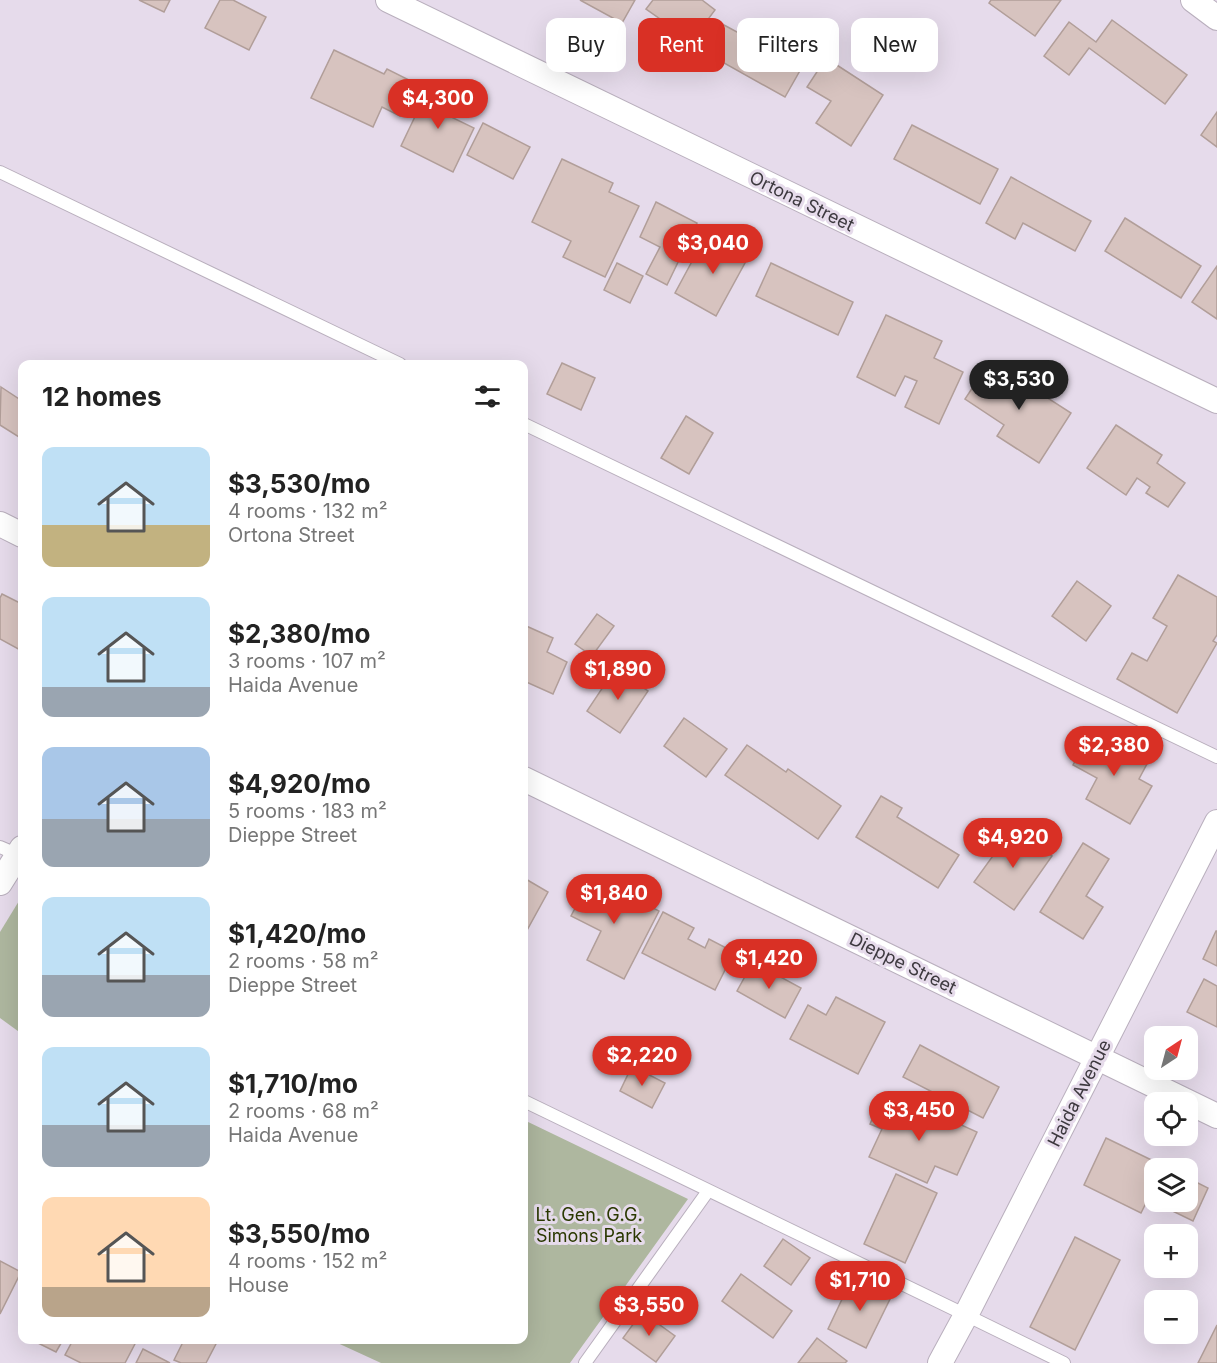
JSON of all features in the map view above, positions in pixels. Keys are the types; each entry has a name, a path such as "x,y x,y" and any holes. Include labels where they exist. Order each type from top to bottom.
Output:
{"street":[{"name":"Ortona Street","path":"388,0 1217,401"},
{"path":"1193,0 1217,18"},
{"path":"0,524 18,533"},
{"name":"Dieppe Street","path":"528,781 1217,1116"},
{"name":"Haida Avenue","path":"940,1363 1217,822"},
{"path":"0,883 16,852"}],"lane":[{"path":"0,172 392,360"},
{"path":"528,426 1217,757"},
{"path":"528,1103 1064,1363"},
{"path":"585,1363 708,1191"}],"green space":[{"path":"18,903 18,1031 0,1018 0,932"},
{"name":"Lt. Gen. G.G. Simons Park","path":"528,1122 688,1199 570,1363 381,1363 340,1344 528,1344"}],"building":[{"path":"139,0 170,0 164,12"},
{"path":"220,0 233,0 266,17 249,50 205,28"},
{"path":"580,0 635,0 625,18 613,18"},
{"path":"653,0 702,0 715,10 709,18 659,18 646,9"},
{"path":"991,0 1061,0 1035,36 989,3"},
{"path":"1112,20 1187,75 1165,104 1089,48 1069,75 1044,56 1069,22 1096,42"},
{"path":"725,26 737,32 737,70 725,63"},
{"path":"334,50 384,74 387,69 415,83 400,116 382,107 373,127 311,98"},
{"path":"839,66 883,95 851,146 816,123 831,101 807,87 817,72 839,72"},
{"path":"740,72 799,72 785,97"},
{"path":"431,83 459,96 449,116 474,128 453,172 401,146"},
{"path":"1217,112 1217,147 1201,135"},
{"path":"483,123 530,147 513,179 467,155"},
{"path":"912,125 998,169 980,204 894,159"},
{"path":"562,159 613,183 609,192 639,206 605,277 563,257 571,241 532,222"},
{"path":"1011,177 1091,221 1075,251 1023,223 1015,239 986,223"},
{"path":"656,202 697,223 667,285 646,274 660,247 640,237"},
{"path":"1125,218 1201,266 1181,298 1105,251"},
{"path":"718,233 751,252 716,316 675,293 696,254 703,259"},
{"path":"617,263 643,276 630,303 604,290"},
{"path":"771,263 853,302 838,335 756,296"},
{"path":"1217,266 1217,319 1192,302"},
{"path":"886,315 942,341 934,358 963,372 939,424 905,407 917,381 905,376 895,396 857,377"},
{"path":"990,361 1071,413 1039,463 997,436 1004,425 965,399"},
{"path":"562,363 595,378 581,410 547,394"},
{"path":"1,387 18,398 18,436 0,425"},
{"path":"686,416 713,433 689,474 661,458"},
{"path":"1116,425 1162,455 1157,463 1185,483 1168,507 1146,493 1150,487 1137,478 1126,495 1087,468"},
{"path":"1178,575 1217,597 1217,635 1213,641 1217,643 1177,713 1117,679 1132,653 1147,661 1167,626 1153,618"},
{"path":"1077,581 1111,606 1086,641 1052,616"},
{"path":"2,594 18,602 18,649 0,639 0,598"},
{"path":"597,614 614,626 592,656 575,644"},
{"path":"528,627 553,638 547,652 567,662 553,694 528,683"},
{"path":"615,669 648,691 620,733 587,711"},
{"path":"684,718 727,749 706,777 664,746"},
{"path":"1092,730 1148,762 1139,779 1152,786 1130,824 1086,799 1097,778 1073,765"},
{"path":"747,745 786,772 788,769 841,806 818,839 725,775"},
{"path":"881,796 902,808 897,817 959,855 938,888 856,837"},
{"path":"1013,828 1052,856 1014,910 974,882"},
{"path":"1083,843 1109,859 1086,896 1103,907 1083,939 1040,912"},
{"path":"592,876 659,911 624,979 587,960 601,931 571,916"},
{"path":"528,880 548,892 528,928"},
{"path":"663,912 694,928 688,939 705,948 709,939 734,952 715,990 642,953"},
{"path":"1217,931 1217,966 1203,959"},
{"path":"753,962 801,988 785,1018 737,991"},
{"path":"1204,979 1217,986 1217,1027 1187,1012"},
{"path":"836,997 885,1022 858,1074 790,1039 808,1005 826,1015"},
{"path":"920,1045 999,1087 983,1118 903,1077"},
{"path":"632,1066 665,1083 652,1108 620,1091"},
{"path":"881,1099 930,1122 935,1113 977,1132 957,1175 935,1166 927,1183 869,1157 882,1129 870,1124"},
{"path":"1106,1138 1147,1158 1144,1158 1144,1207 1141,1213 1084,1185"},
{"path":"896,1174 937,1193 905,1263 864,1244"},
{"path":"1198,1183 1208,1188 1198,1210"},
{"path":"1175,1212 1197,1212 1193,1221"},
{"path":"1075,1237 1120,1260 1075,1350 1030,1327"},
{"path":"783,1239 810,1258 791,1285 764,1266"},
{"path":"0,1261 18,1270 18,1278 0,1314"},
{"path":"741,1274 792,1311 773,1338 722,1301"},
{"path":"853,1276 892,1295 866,1348 828,1329"},
{"path":"642,1312 675,1336 656,1362 623,1338"},
{"path":"1217,1325 1217,1363 1198,1363"},
{"path":"817,1338 847,1361 845,1363 798,1363"},
{"path":"40,1344 61,1344 56,1352"},
{"path":"71,1344 135,1344 125,1363 81,1363 65,1355"},
{"path":"182,1344 216,1344 206,1363 181,1363 174,1360"},
{"path":"143,1349 170,1363 136,1363"}]}
